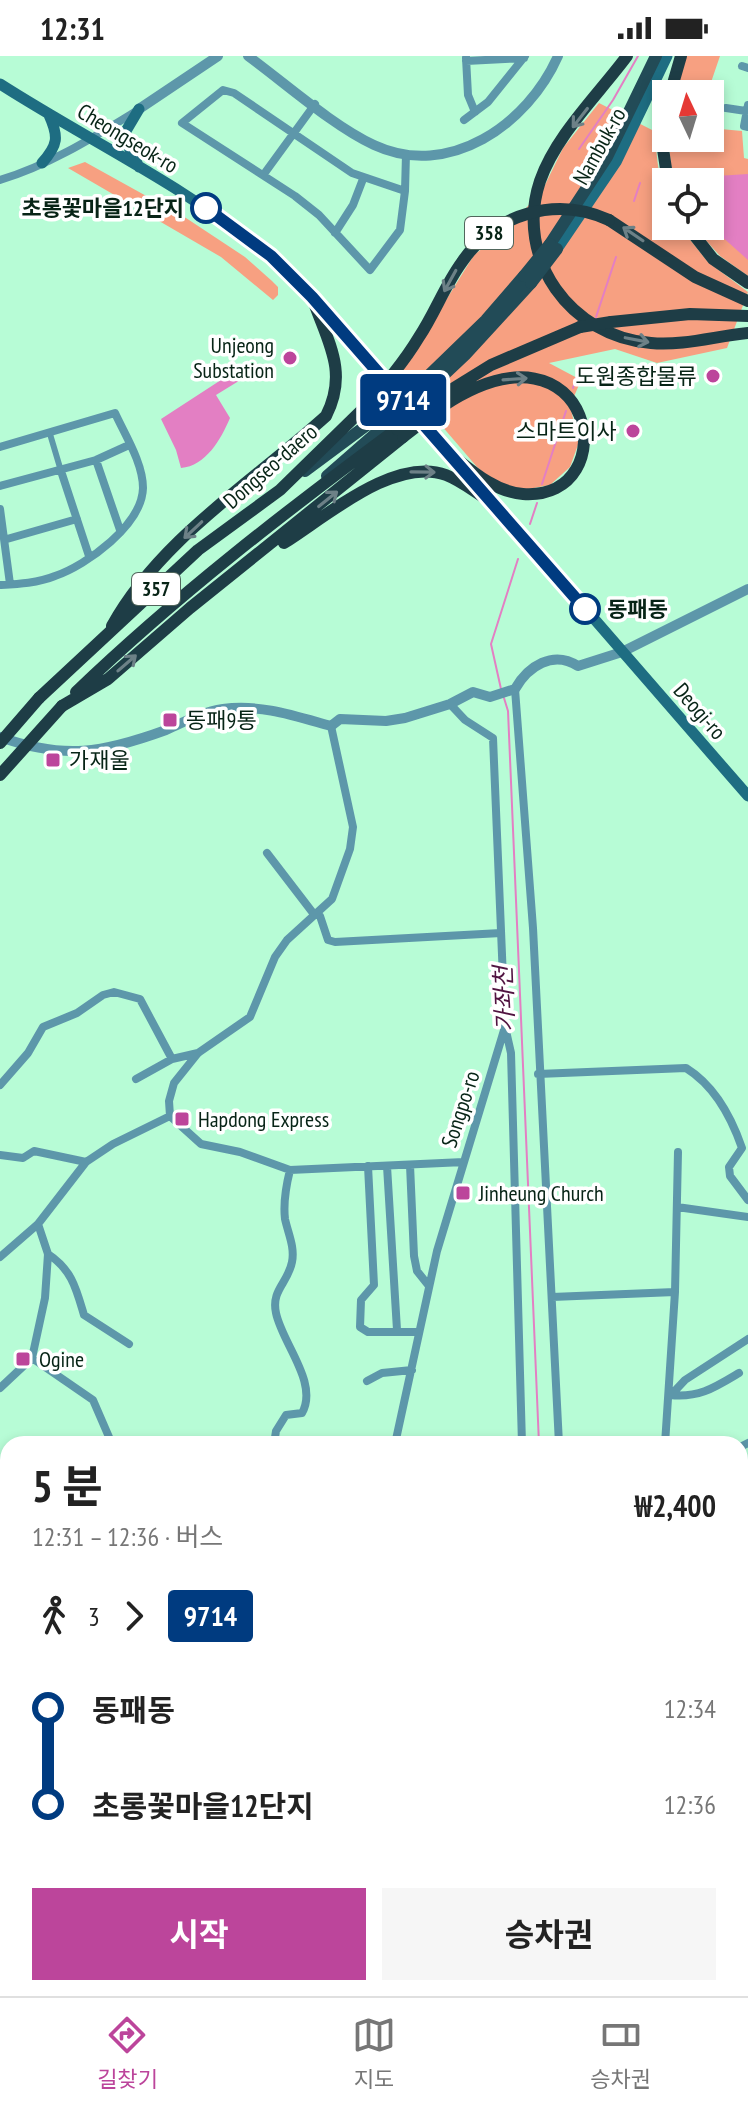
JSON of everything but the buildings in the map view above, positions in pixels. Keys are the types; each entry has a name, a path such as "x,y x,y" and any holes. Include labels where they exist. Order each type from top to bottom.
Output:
{"highway":[{"path":"627,56 560,143 540,182 534,234 545,274 568,305 586,320 626,339 674,343 748,333"},
{"path":"674,80 681,56"},
{"name":"Dongseo-daero","path":"0,740 39,698 198,550 280,490 366,406 419,338 462,262 487,235 515,218 551,208 576,209 609,220 702,282 748,301"},
{"path":"698,240 713,259 748,283"},
{"path":"107,635 132,590 196,527 326,416 336,396 339,378 312,297"},
{"name":"Dongseo-daero","path":"0,775 62,706 147,624 433,394 528,347 580,327 690,314 748,316"},
{"path":"433,394 524,377 549,383 569,395 584,428 585,442 574,470 552,489 537,493 521,494 503,489 483,479 453,456"},
{"path":"62,706 108,679 234,574 393,425"},
{"path":"234,574 387,478 414,471 447,475 495,504"}],"main road":[{"name":"Nambuk-ro","path":"554,246 607,157 656,56"},
{"name":"Nambuk-ro","path":"554,246 616,162 667,56"},
{"name":"Cheongseok-ro","path":"0,84 139,167 227,223 271,256 312,297 453,456 622,652"},
{"path":"139,109 123,136 139,167"},
{"path":"42,163 56,147 58,134 49,114"},
{"name":"357","path":"280,490 393,425 433,394 486,320 527,280 554,246"},
{"name":"Deogi-ro","path":"622,652 748,796"}],"street":[{"path":"0,180 91,139 218,56"},
{"path":"248,56 374,145 406,154 451,152 484,140 513,120 536,93 558,56"},
{"path":"475,112 468,95 466,58 525,57"},
{"path":"464,120 501,88 525,57"},
{"path":"405,191 363,179 294,132 223,90 182,123 264,174 319,215 370,270 400,230 405,191 406,154"},
{"path":"264,174 315,104"},
{"path":"726,108 747,108 744,126 748,127"},
{"path":"335,233 353,205 363,179"},
{"path":"0,447 115,413 142,475 142,499 137,510 120,530 89,556 53,577 0,585"},
{"path":"50,434 89,556"},
{"path":"0,486 96,460 129,445"},
{"path":"96,460 120,530"},
{"path":"0,509 7,539 10,584"},
{"path":"7,539 77,519"},
{"path":"331,726 340,719 386,721 450,704 473,692 505,692 524,673 557,658 565,657 578,666 622,652 748,589"},
{"path":"505,692 533,931 559,1436"},
{"name":"Songpo-ro","path":"397,1436 429,1286 505,1027 493,738 465,720 450,704"},
{"path":"0,740 32,748 89,752 132,742 204,714 243,707 280,712 331,726"},
{"path":"331,726 353,827 350,849 332,899 287,940 275,957 250,1017 198,1053 174,1083 169,1101 170,1116 201,1144 240,1152 290,1170 464,1162"},
{"path":"267,853 325,923 328,940 501,933"},
{"path":"0,1085 28,1053 43,1027 114,992 140,999 172,1059"},
{"path":"505,1027 511,1053 522,1436"},
{"path":"136,1079 172,1059 198,1053"},
{"path":"538,1074 686,1068 731,1114 742,1148 729,1167 730,1176 748,1200"},
{"path":"0,1257 38,1224 86,1162 113,1144 170,1116"},
{"path":"0,1155 23,1158 34,1151 86,1162"},
{"path":"666,1436 675,1292 678,1152"},
{"path":"410,1165 414,1256 417,1271 429,1286"},
{"path":"368,1166 374,1285 361,1300 360,1327 368,1332 419,1332"},
{"path":"387,1166 397,1330"},
{"path":"275,1436 286,1415 302,1413 306,1405 303,1379 280,1329 274,1301 292,1261 285,1218 285,1189 290,1170"},
{"path":"677,1207 748,1217"},
{"path":"0,1388 32,1358 45,1298 48,1254 38,1224"},
{"path":"48,1254 65,1266 75,1281 84,1315 129,1344"},
{"path":"552,1297 675,1292"},
{"path":"670,1395 685,1380 748,1339"},
{"path":"32,1358 93,1400 109,1436"},
{"path":"367,1381 382,1373 412,1370"},
{"path":"670,1395 690,1397 704,1394 739,1373"}],"shaded area":[{"path":"686,56 720,56 712,80 679,80"},
{"path":"599,103 652,130 652,152 657,152 659,168 652,168 652,240 690,240 708,262 748,292 727,348 657,363 615,349 549,363 581,380 570,406 579,442 570,467 550,485 523,490 493,481 477,467 399,376 474,255 510,227 544,187 563,148"},
{"path":"724,129 742,131 744,158 748,159 748,276 720,256 706,240 724,240 724,168 671,168 670,152 724,152"},
{"path":"85,162 186,218 245,257 278,287 278,295 273,300 221,257 68,168"},
{"path":"748,174 748,260 724,239 724,176"},
{"path":"244,365 255,371 216,395 230,418 217,443 198,462 181,468 161,419"}],"waterway":[{"name":"가좌천","path":"579,149 613,100 638,56"},
{"name":"가좌천","path":"634,201 640,183"},
{"name":"가좌천","path":"596,317 616,257"},
{"name":"가좌천","path":"573,388 576,378"},
{"name":"가좌천","path":"542,484 566,411"},
{"name":"가좌천","path":"530,524 537,503"},
{"name":"가좌천","path":"501,689 491,644 518,559"},
{"name":"가좌천","path":"504,698 508,711 539,1436"}],"bus line":[{"name":"9714","path":"206,208 271,256 312,297 585,609"}],"place":[{"name":"초롱꽃마을12단지","path":"206,208"},
{"name":"Unjeong Substation","path":"290,358"},
{"name":"도원종합물류","path":"713,376"},
{"name":"스마트이사","path":"633,431"},
{"name":"동패동","path":"585,609"},
{"name":"동패9통","path":"170,720"},
{"name":"가재울","path":"53,760"},
{"name":"Hapdong Express","path":"182,1119"},
{"name":"Jinheung Church","path":"463,1193"},
{"name":"Ogine","path":"23,1359"}]}
